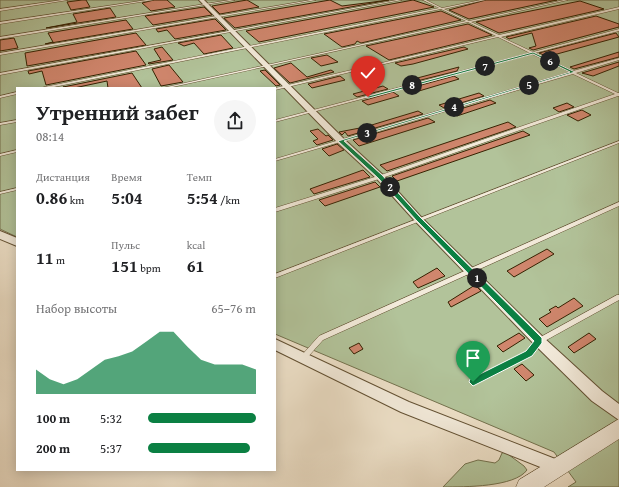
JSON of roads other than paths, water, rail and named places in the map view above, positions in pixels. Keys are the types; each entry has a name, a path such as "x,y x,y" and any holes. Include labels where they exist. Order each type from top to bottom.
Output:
{"street":[{"path":"203,2 341,141 380,177 418,219 539,341 597,396 619,413"},
{"path":"0,236 16,242"},
{"path":"276,344 406,407 558,468"},
{"path":"526,487 619,428"}],"lane":[{"path":"0,10 67,0"},
{"path":"0,23 152,0"},
{"path":"0,38 203,2 234,0"},
{"path":"0,54 316,0"},
{"path":"0,74 401,0"},
{"path":"424,0 619,94"},
{"path":"49,87 484,0"},
{"path":"168,87 568,0"},
{"path":"276,89 619,8"},
{"path":"276,121 619,30"},
{"path":"276,160 619,59"},
{"path":"0,97 16,94"},
{"path":"276,210 380,177 619,94"},
{"path":"0,124 16,121"},
{"path":"276,276 418,219 619,142"},
{"path":"0,156 16,151"},
{"path":"0,193 16,189"},
{"path":"304,357 321,338 619,204"},
{"path":"473,382 529,353 539,341 619,297"}]}
